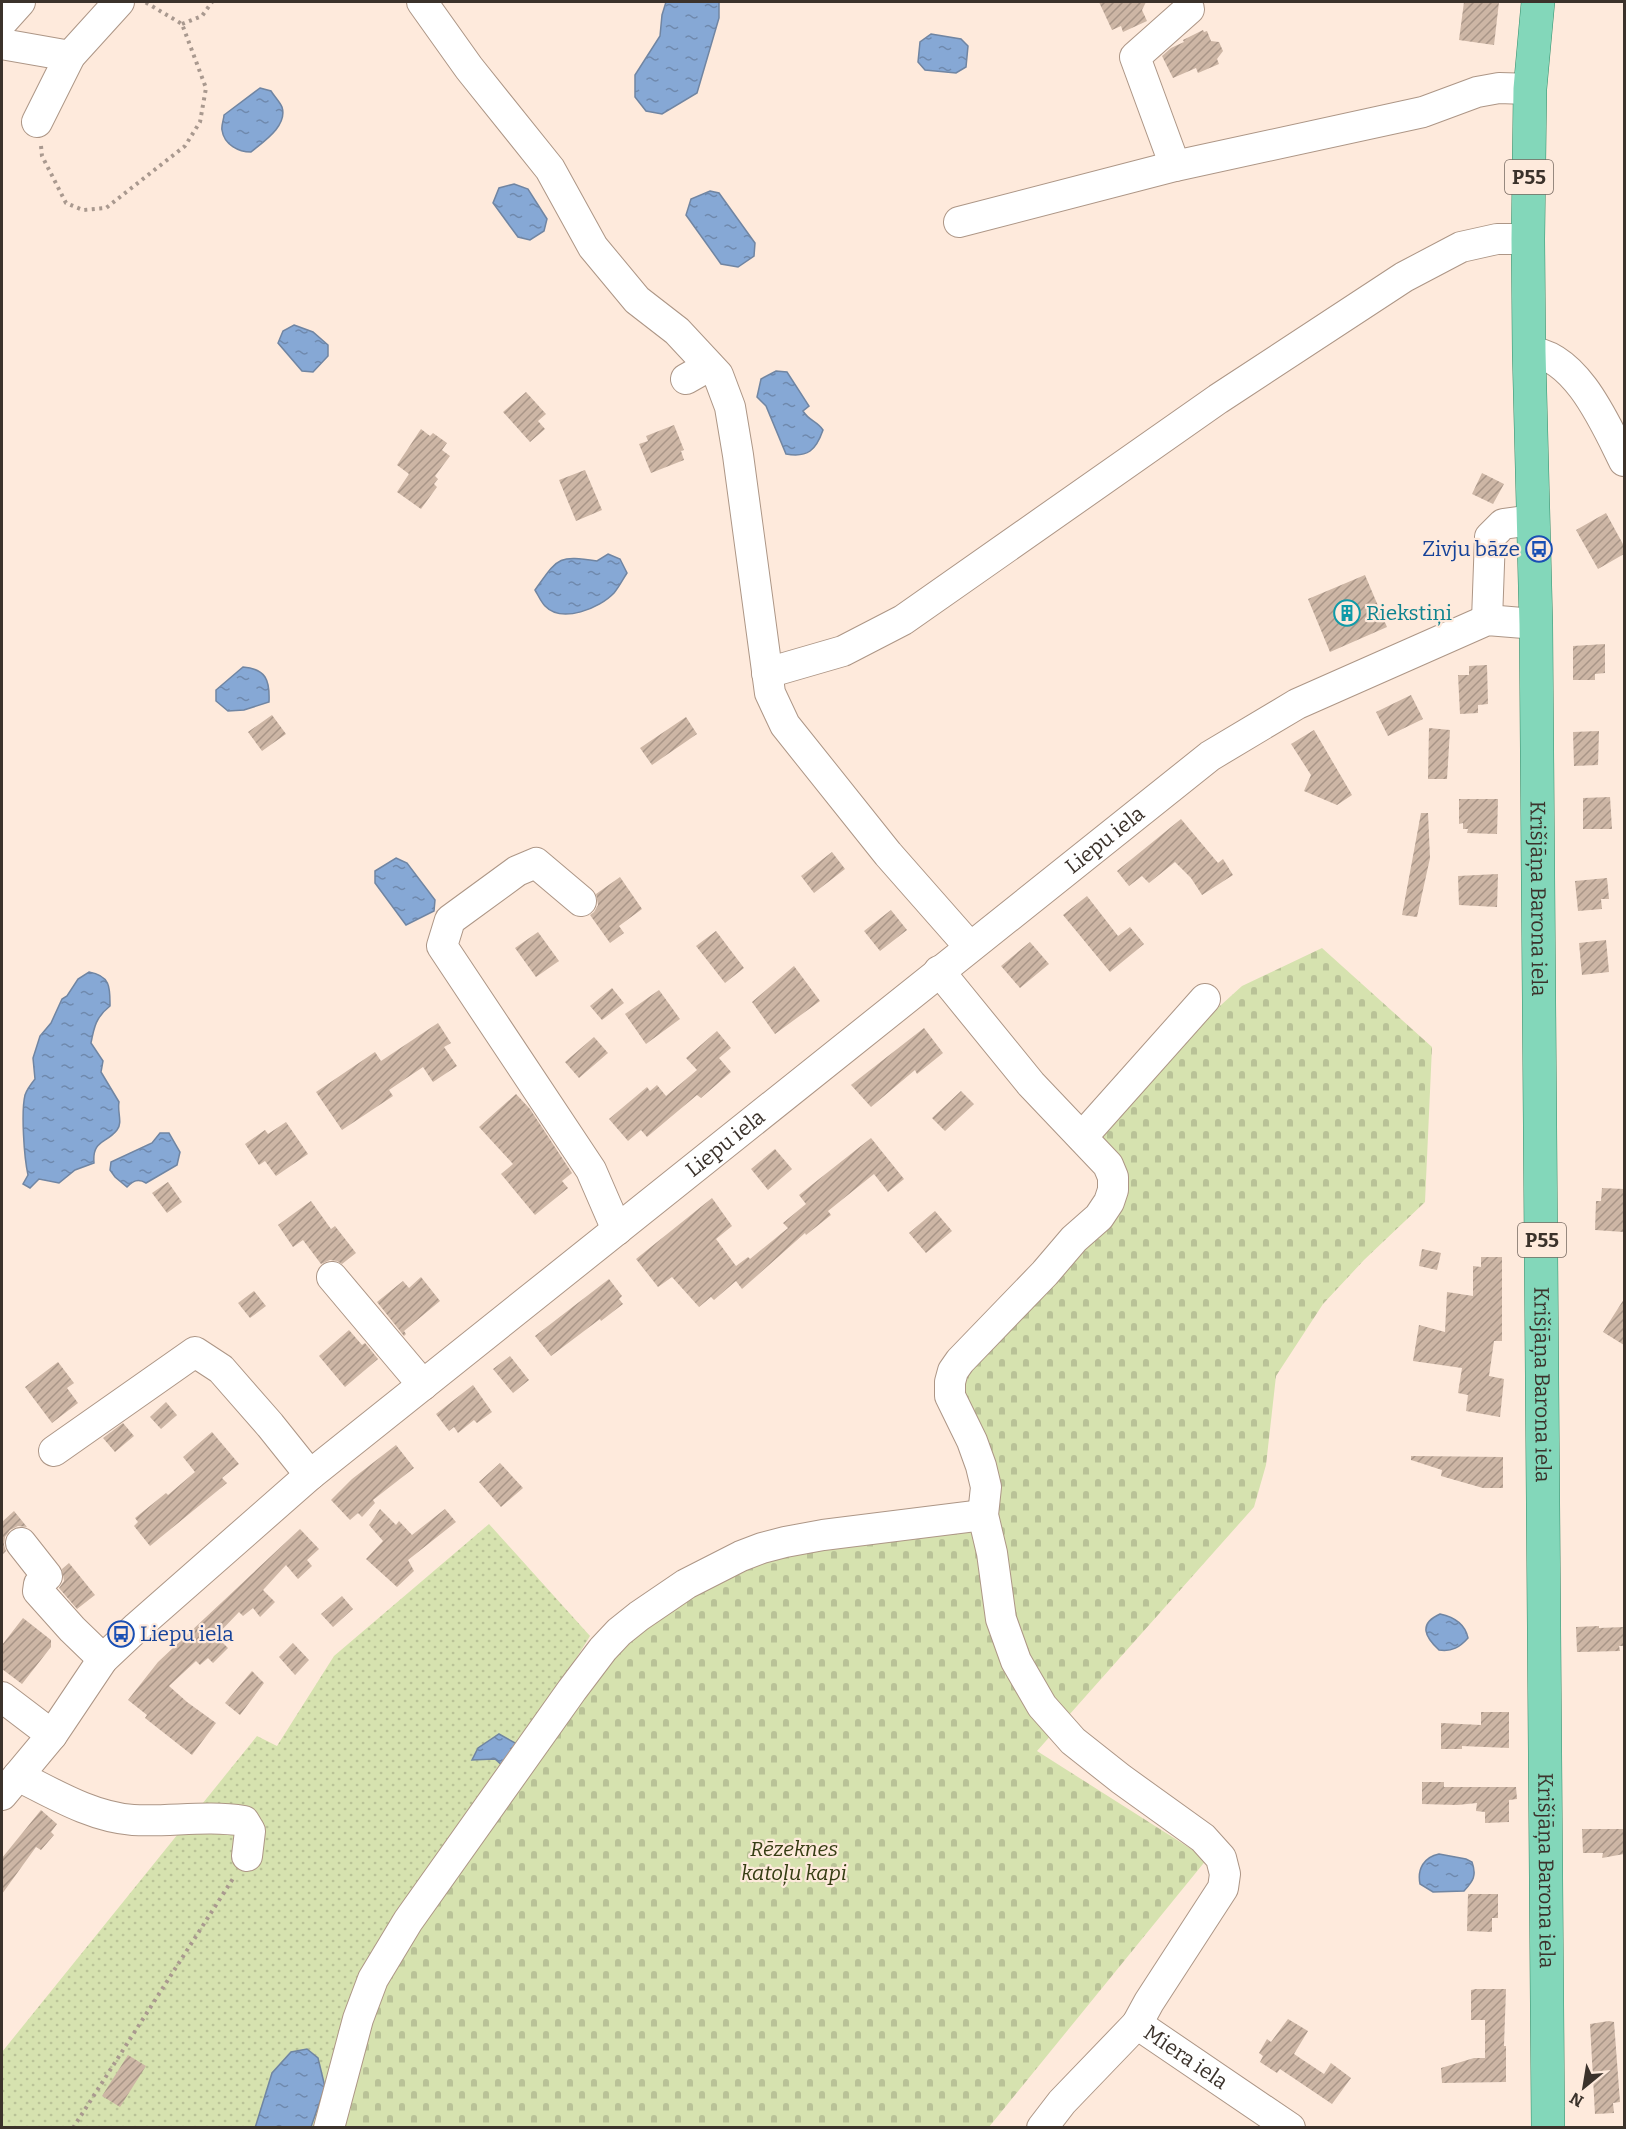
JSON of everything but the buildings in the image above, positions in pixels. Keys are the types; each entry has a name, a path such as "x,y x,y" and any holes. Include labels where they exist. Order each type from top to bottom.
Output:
{"main road":[{"name":"P55","path":"1529,352 1530,89 1538,2"},
{"name":"Krišjāņa Barona iela","path":"1529,352 1536,624 1548,2127"}],"street":[{"path":"2,22 20,2"},
{"path":"37,122 70,56 119,2"},
{"path":"422,2 469,68 550,169 593,248 637,300 678,331 698,372 718,375 730,408 738,455 770,693 785,725 888,854 969,946"},
{"path":"1175,166 1135,57 1189,9"},
{"path":"2,44 70,56"},
{"path":"959,222 1175,166 1424,112 1477,92 1499,88 1530,89"},
{"path":"767,673 843,651 903,620 1218,399 1404,277 1461,247 1497,239 1528,239"},
{"path":"1529,352 1545,355 1577,380 1594,403 1624,460"},
{"path":"1487,620 1490,537 1503,524 1533,520"},
{"name":"Liepu iela","path":"10,1786 52,1735 103,1659 310,1475 969,946 1210,756 1297,705 1487,620 1536,624"},
{"path":"581,901 536,863 517,871 450,920 442,946 591,1170 617,1230"},
{"path":"939,971 1031,1084 1108,1165 1113,1177 1113,1190 1109,1202 1099,1217 1074,1239 1045,1273 960,1361 953,1371 950,1396 972,1441 986,1487 983,1515 992,1553 1001,1619 1016,1660 1042,1706 1073,1741 1120,1779 1203,1838 1221,1858 1225,1874 1223,1888 1137,2024"},
{"path":"1082,1137 1205,999"},
{"path":"332,1277 423,1385"},
{"path":"54,1450 195,1352 221,1369 310,1475"},
{"path":"329,2127 358,2019 373,1979 408,1921 565,1699 603,1649 620,1632 686,1584 762,1548 823,1536 983,1515"},
{"path":"21,1543 47,1576 39,1584 38,1591 103,1659"},
{"path":"2,1696 52,1735"},
{"path":"10,1786 83,1809 132,1820 227,1818 244,1821 250,1831 247,1856"},
{"name":"Miera iela","path":"1042,2127 1062,2102 1137,2024 1290,2127"}],"path":[{"path":"37,122 42,156 66,203 82,210 106,208 185,146 200,122 206,88 182,24 145,2"},
{"path":"182,24 202,16 212,2"},
{"path":"72,2127 247,1856"}],"green space":[{"name":"Rēzeknes katoļu kapi","path":"1322,948 1432,1047 1425,1202 1364,1260 1323,1304 1276,1376 1266,1465 1254,1507 1037,1751 1207,1859 989,2127 337,2128 361,2027 411,1941 518,1785 632,1634 719,1577 776,1549 996,1497 960,1381 1069,1259 1115,1218 1123,1207 1128,1192 1126,1175 1096,1139 1189,1034 1242,986"},
{"path":"489,1524 590,1636 511,1764 360,1983 315,2127 2,2128 2,2052 257,1736 277,1746 334,1656"}],"water":[{"path":"666,2 719,2 719,18 697,93 662,114 646,111 635,97 635,75 660,36"},
{"path":"931,34 961,39 968,46 966,67 956,73 925,70 918,62 920,42"},
{"path":"260,88 271,91 280,103 283,114 281,121 273,133 251,152 242,151 229,144 223,135 224,115"},
{"path":"514,184 528,189 547,219 544,231 530,240 518,237 493,203 499,188"},
{"path":"710,191 719,193 755,243 754,256 738,267 721,264 686,215 691,199"},
{"path":"294,325 313,332 328,345 328,356 313,372 302,371 278,343 283,331"},
{"path":"776,371 787,372 809,406 803,411 823,430 814,447 800,455 786,454 766,406 757,397 761,379"},
{"path":"608,554 620,559 627,573 616,591 600,604 581,612 561,614 552,611 544,604 535,590 554,565 560,561 574,558 597,561"},
{"path":"243,667 257,670 265,677 269,688 269,702 244,710 228,711 216,701 216,690"},
{"path":"396,858 407,863 435,900 434,911 406,925 375,883 375,871"},
{"path":"89,972 102,976 109,988 110,1006 96,1023 91,1043 103,1061 101,1072 119,1102 119,1127 97,1146 94,1163 75,1170 59,1183 39,1179 30,1188 23,1184 28,1175 23,1112 25,1095 35,1079 33,1058 40,1036 51,1023 62,999 67,996 78,979"},
{"path":"160,1133 169,1133 180,1152 177,1165 146,1183 136,1181 127,1187 110,1170 111,1162 152,1143"},
{"path":"1440,1614 1450,1617 1464,1628 1468,1638 1462,1644 1448,1650 1439,1650 1427,1636 1426,1626"},
{"path":"499,1734 517,1744 504,1767 495,1759 472,1760 478,1748"},
{"path":"1439,1854 1472,1862 1473,1878 1464,1891 1433,1892 1420,1884 1423,1864 1429,1858"},
{"path":"307,2049 318,2058 325,2087 311,2127 255,2128 272,2073 291,2052"}],"place":[{"name":"Zivju bāze","path":"1539,549"},
{"name":"Riekstiņi","path":"1347,613"},
{"name":"Liepu iela","path":"121,1634"}]}
